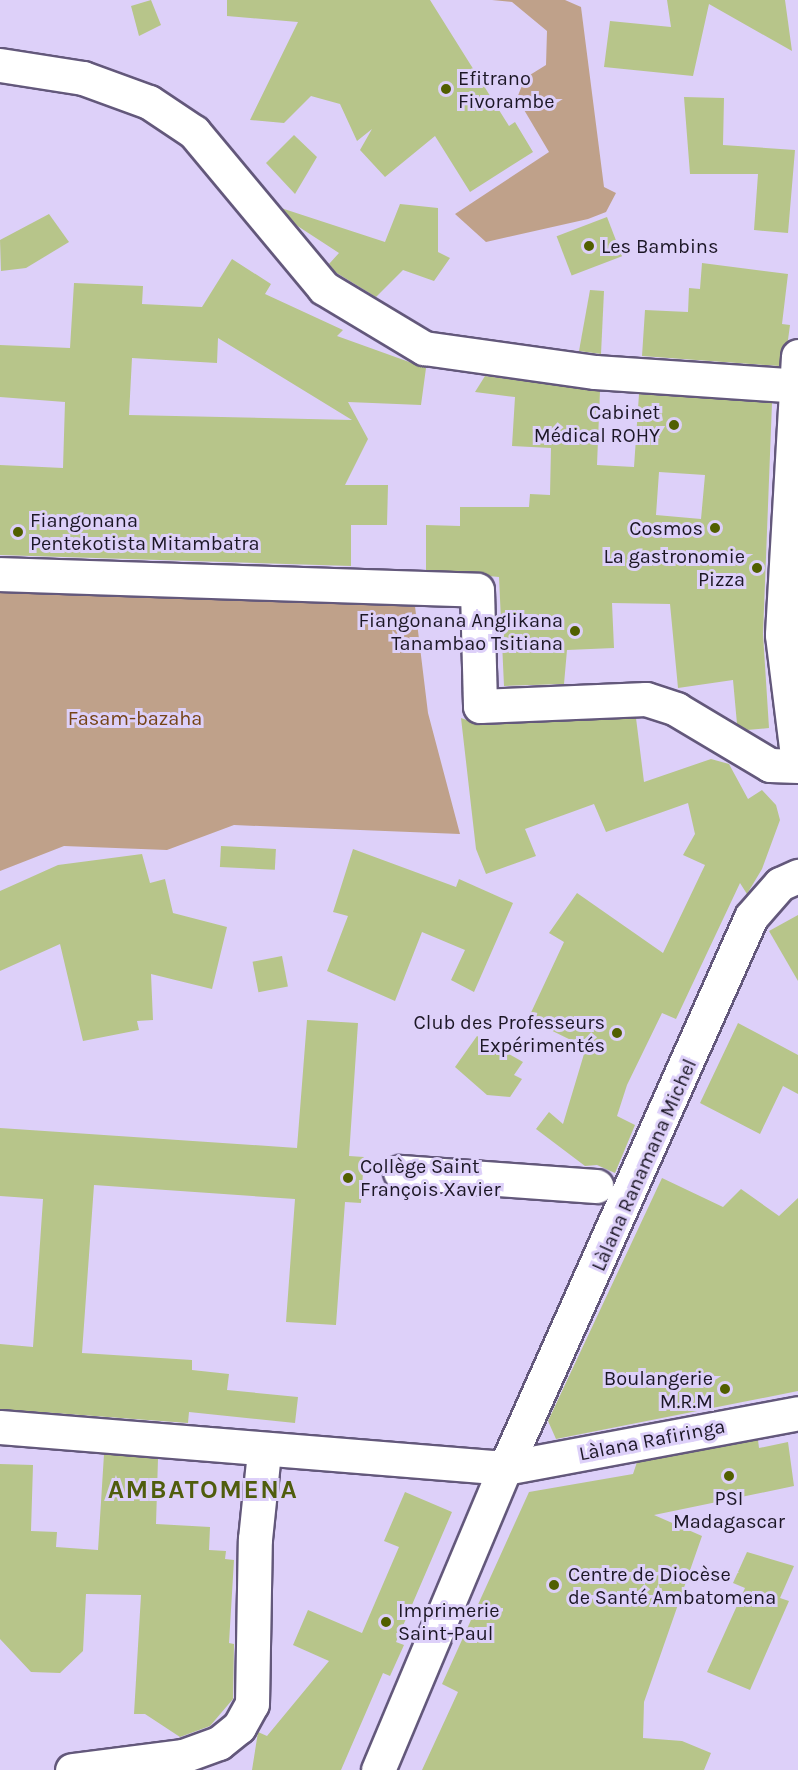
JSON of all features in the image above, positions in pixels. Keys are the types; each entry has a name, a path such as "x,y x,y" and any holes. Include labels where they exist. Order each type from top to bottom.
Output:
{"street":[{"path":"0,65 84,78 149,102 194,132 324,288 424,348 594,372 797,376 782,635 798,765 771,765 676,709 646,699 480,706 477,590 0,574"},
{"name":"Làlana Ranamana Michel","path":"378,1770 506,1468 751,917 780,884 798,876"},
{"path":"400,1172 597,1186"},
{"name":"Làlana Rafiringa","path":"0,1427 264,1452 506,1468 798,1413"},
{"path":"72,1770 183,1756 219,1743 239,1727 252,1704 255,1539 264,1452"}],"green space":[{"path":"492,0 565,0 581,7 604,187 616,193 606,212 588,219 486,242 455,214 549,152 517,98 525,78 546,65 547,31 512,2"},
{"name":"Fasam-bazaha","path":"0,584 414,598 428,713 460,834 234,825 167,850 64,846 0,871"}],"building":[{"path":"151,0 161,25 139,36 131,6"},
{"path":"227,0 430,0 509,126 515,122 533,152 470,192 435,136 385,177 360,150 372,129 357,141 340,104 311,96 284,123 250,120 298,22 227,16"},
{"path":"667,0 785,0 792,51 709,4 693,76 604,67 610,21 671,27"},
{"path":"684,97 724,98 723,145 795,150 788,233 754,230 758,174 690,174"},
{"path":"294,135 317,157 295,194 266,163"},
{"path":"400,204 438,208 438,252 450,258 434,281 403,270 376,297 335,272 329,264 339,253 296,225 281,208 385,242"},
{"path":"49,214 69,242 26,268 1,271 0,240"},
{"name":"Les Bambins","path":"607,217 622,256 572,276 557,236"},
{"path":"232,259 271,284 265,294 343,330 337,336 426,368 421,405 348,402 368,439 345,485 388,485 387,525 351,525 351,566 0,555 0,465 63,468 65,402 0,397 0,345 70,348 74,283 143,286 142,304 202,307","holes":["218,338 352,420 129,415 132,358 217,363"]},
{"path":"702,263 788,274 782,324 790,325 788,340 779,366 642,356 645,310 688,312 689,288 700,289"},
{"path":"590,290 604,291 601,354 579,351"},
{"path":"485,376 600,391 597,465 634,467 639,394 772,403 763,634 769,728 747,730 737,724 733,680 678,688 670,604 612,603 614,648 567,650 564,684 504,686 499,577 426,570 426,525 460,526 460,507 529,507 530,494 550,495 551,448 512,446 515,397 475,392","holes":["659,472 705,475 701,519 656,515"]},
{"path":"461,718 481,725 636,718 644,782 711,759 729,764 748,799 762,790 776,805 780,820 762,869 747,894 740,883 676,1019 662,1013 627,1085 617,1116 635,1125 615,1173 597,1165 585,1166 536,1129 549,1112 563,1124 584,1054 574,1049 577,1043 528,1019 564,942 549,933 577,893 663,953 705,865 683,855 695,834 688,803 606,832 594,804 525,829 536,856 486,874 476,849"},
{"path":"221,846 276,849 275,870 220,867"},
{"path":"353,849 456,887 459,879 513,903 474,992 451,980 465,950 422,932 395,1001 327,971 348,916 333,912"},
{"path":"142,854 150,883 165,879 173,913 227,927 212,989 151,974 153,1020 137,1021 139,1030 83,1041 60,944 0,971 0,891 58,865"},
{"path":"798,915 798,981 769,931"},
{"path":"282,956 288,986 258,992 253,962"},
{"path":"307,1020 358,1023 349,1156 364,1157 361,1203 345,1202 336,1325 286,1322 295,1199 94,1185 82,1353 192,1360 192,1370 229,1374 227,1390 298,1397 295,1423 189,1412 188,1423 0,1409 0,1344 33,1347 43,1199 0,1196 0,1128 297,1148"},
{"path":"738,1023 798,1055 798,1094 783,1086 760,1134 700,1103"},
{"path":"477,1036 523,1062 514,1075 522,1079 510,1097 487,1095 455,1067"},
{"path":"662,1178 723,1207 741,1189 779,1216 798,1198 798,1391 556,1439 548,1421"},
{"path":"758,1440 759,1448 788,1442 794,1486 654,1515 702,1536 644,1702 643,1738 682,1741 711,1753 704,1770 422,1770 458,1692 442,1684 529,1492 633,1474 637,1462"},
{"path":"104,1454 158,1459 156,1524 210,1527 209,1550 226,1551 225,1559 234,1560 229,1643 234,1644 233,1699 210,1726 180,1737 145,1714 134,1714 141,1595 86,1594 83,1651 60,1673 31,1672 0,1639 0,1464 33,1465 31,1531 57,1532 56,1547 98,1550"},
{"name":"Imprimerie Saint-Paul","path":"405,1492 452,1512 396,1642 404,1645 390,1676 383,1673 341,1770 252,1770 258,1732 267,1736 329,1661 293,1645 308,1610 362,1633 399,1547 384,1541"},
{"path":"747,1552 794,1566 780,1598 789,1601 750,1690 707,1672 745,1588 733,1583"}],"place":[{"name":"Efitrano Fivorambe","path":"446,89"},
{"name":"Les Bambins","path":"589,246"},
{"name":"Cabinet Médical ROHY","path":"674,425"},
{"name":"Cosmos","path":"715,528"},
{"name":"Fiangonana Pentekotista Mitambatra","path":"18,532"},
{"name":"La gastronomie Pizza","path":"757,568"},
{"name":"Fiangonana Anglikana Tanambao Tsitiana","path":"575,631"},
{"name":"Club des Professeurs Expérimentés","path":"617,1033"},
{"name":"Collège Saint François Xavier","path":"348,1178"},
{"name":"Boulangerie M.R.M","path":"725,1389"},
{"name":"PSI Madagascar","path":"729,1476"},
{"name":"Centre de Diocèse de Santé Ambatomena","path":"554,1585"},
{"name":"Imprimerie Saint-Paul","path":"386,1622"}],"district":[{"name":"AMBATOMENA","path":"203,1490"}]}
